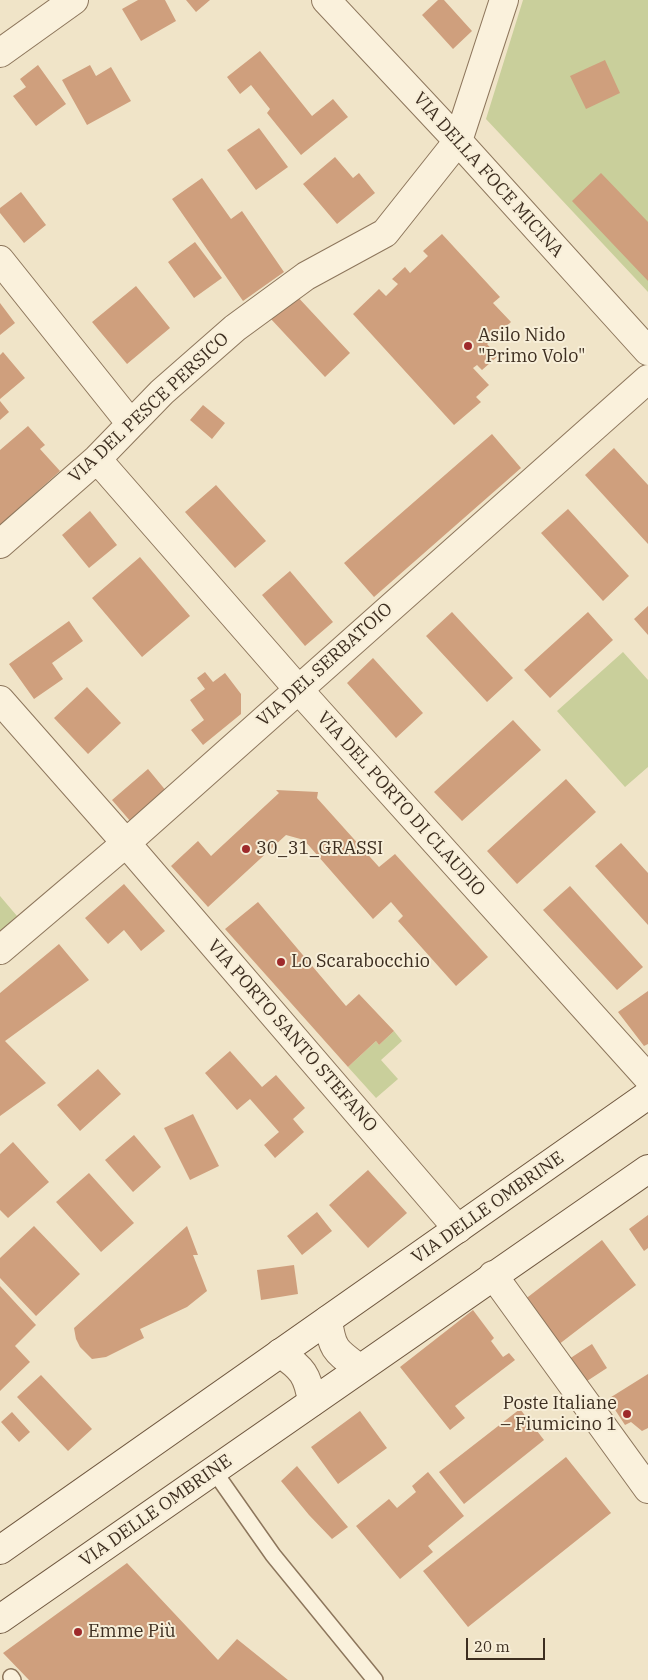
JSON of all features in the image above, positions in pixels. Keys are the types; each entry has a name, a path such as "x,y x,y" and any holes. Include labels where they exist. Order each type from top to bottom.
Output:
{"street":[{"name":"VIA DELLA FOCE MICINA","path":"326,0 458,141 648,351"},
{"path":"458,141 504,0"},
{"path":"0,53 58,4"},
{"name":"VIA DEL PESCE PERSICO","path":"0,544 97,459 162,392 235,328 306,276 385,233 458,141"},
{"path":"0,260 131,424"},
{"name":"VIA DEL SERBATOIO","path":"0,950 126,843 648,379"},
{"name":"VIA DEL PORTO DI CLAUDIO","path":"97,459 298,689 648,1078"},
{"name":"VIA PORTO SANTO STEFANO","path":"0,700 126,843 458,1229"},
{"name":"VIA DELLE OMBRINE","path":"0,1550 648,1095"},
{"name":"VIA DELLE OMBRINE","path":"0,1619 648,1169"},
{"path":"493,1275 648,1489"},
{"path":"328,1320 331,1340 339,1353 359,1368"},
{"path":"280,1354 296,1364 309,1384 312,1402"}],"lane":[{"path":"214,1471 273,1555 375,1680"}],"green space":[{"path":"523,0 648,0 648,292 486,119"},
{"path":"623,652 648,680 648,767 625,787 557,711"},
{"path":"0,896 17,916 0,931"},
{"path":"394,1031 402,1041 381,1060 398,1079 376,1098 348,1067 376,1041 379,1045"}],"building":[{"path":"138,0 165,0 176,21 141,41 122,9"},
{"path":"186,0 210,0 196,12"},
{"path":"438,0 444,0 472,31 453,49 422,15"},
{"path":"260,51 312,116 333,99 348,117 301,155 267,113 270,109 251,85 240,94 227,77"},
{"path":"605,60 620,93 586,109 570,76"},
{"path":"38,65 66,104 36,126 13,96 26,87 20,79"},
{"path":"90,65 96,76 111,67 131,101 87,125 62,80"},
{"path":"259,128 288,167 256,190 227,150"},
{"path":"335,157 353,178 359,173 375,193 337,224 303,184"},
{"path":"601,173 648,222 648,281 572,201"},
{"path":"202,178 231,219 242,211 284,272 243,301 172,199"},
{"path":"21,192 46,225 24,243 0,213 0,208"},
{"path":"442,234 500,297 493,303 511,322 487,344 498,356 482,370 477,365 473,368 489,385 476,397 481,402 454,425 353,314 379,289 386,296 398,284 392,279 405,267 410,273 428,256 423,251"},
{"path":"195,242 222,278 194,298 168,262"},
{"path":"136,286 170,328 127,364 92,322"},
{"path":"295,294 350,353 325,377 270,318"},
{"path":"0,303 15,323 0,335"},
{"path":"3,352 25,378 0,399 0,355"},
{"path":"0,401 9,412 0,420"},
{"path":"203,405 225,423 212,439 190,420"},
{"path":"28,426 45,445 40,449 60,471 0,525 0,450"},
{"path":"492,434 521,468 374,597 344,563"},
{"path":"614,448 648,485 648,544 585,475"},
{"path":"216,485 266,541 235,568 185,512"},
{"path":"568,509 629,576 603,601 541,533"},
{"path":"90,511 117,545 89,568 62,535"},
{"path":"140,557 190,616 142,657 92,598"},
{"path":"290,571 333,622 305,646 262,595"},
{"path":"648,606 648,635 634,619"},
{"path":"452,612 513,678 487,702 426,636"},
{"path":"588,612 613,640 550,698 524,670"},
{"path":"69,621 83,641 52,663 63,679 34,699 9,664"},
{"path":"373,658 423,713 396,738 347,683"},
{"path":"205,672 213,682 225,673 241,694 241,714 203,745 191,730 204,720 190,700 205,689 197,678"},
{"path":"87,687 121,723 88,754 54,718"},
{"path":"513,720 541,750 462,821 434,792"},
{"path":"148,769 167,792 131,822 112,800"},
{"path":"566,779 596,812 517,884 487,851"},
{"path":"276,790 318,792 317,798 379,867 395,854 488,957 456,986 398,921 403,916 391,902 373,919 304,840 286,835 208,907 171,866 198,841 211,856 279,793"},
{"path":"621,843 648,873 648,925 595,866"},
{"path":"124,884 165,931 141,951 124,930 108,944 85,918"},
{"path":"570,886 643,967 617,990 543,910"},
{"name":"Lo Scarabocchio","path":"258,902 346,1006 359,994 394,1031 379,1045 376,1041 348,1067 225,929"},
{"path":"59,944 89,980 5,1041 46,1083 0,1116 0,993"},
{"path":"648,991 648,1044 644,1046 618,1012"},
{"path":"230,1051 262,1087 276,1075 305,1108 293,1119 304,1132 275,1158 264,1145 279,1132 250,1099 237,1110 205,1073"},
{"path":"98,1069 121,1094 80,1131 57,1105"},
{"path":"193,1114 219,1166 190,1180 164,1128"},
{"path":"134,1135 161,1167 133,1192 105,1160"},
{"path":"13,1142 49,1182 8,1218 0,1210 0,1154"},
{"path":"368,1170 407,1213 368,1248 329,1205"},
{"path":"89,1173 134,1223 101,1252 56,1202"},
{"path":"317,1212 332,1231 302,1255 287,1236"},
{"path":"648,1215 648,1248 644,1251 629,1229"},
{"path":"34,1226 80,1274 36,1316 0,1278 0,1258"},
{"path":"187,1226 198,1255 193,1255 207,1291 187,1307 140,1329 144,1338 106,1357 92,1359 80,1347 74,1328"},
{"path":"602,1240 636,1285 558,1345 524,1300"},
{"path":"294,1265 298,1294 261,1300 257,1270"},
{"path":"0,1286 36,1325 15,1346 30,1362 0,1391"},
{"path":"473,1310 494,1338 491,1341 503,1357 509,1353 515,1360 455,1406 465,1418 450,1430 400,1367"},
{"path":"592,1344 607,1368 584,1383 569,1359"},
{"path":"648,1374 648,1428 642,1431 631,1422 625,1425 608,1399"},
{"path":"41,1375 92,1429 68,1451 17,1397"},
{"path":"520,1409 544,1440 464,1504 439,1472"},
{"path":"360,1411 387,1448 338,1484 311,1447"},
{"path":"12,1412 30,1432 19,1442 1,1422"},
{"path":"566,1457 611,1513 468,1627 423,1571"},
{"path":"297,1466 348,1527 332,1539 281,1481"},
{"path":"428,1472 464,1516 428,1546 433,1552 400,1579 356,1526 389,1499 397,1508 416,1492 412,1486"},
{"path":"127,1563 218,1660 237,1639 288,1680 29,1680 3,1653"}],"place":[{"name":"Asilo Nido \"Primo Volo\"","path":"468,346"},
{"name":"30_31_GRASSI","path":"246,849"},
{"name":"Lo Scarabocchio","path":"281,962"},
{"name":"Poste Italiane – Fiumicino 1","path":"627,1414"},
{"name":"Emme Più","path":"78,1632"}]}
